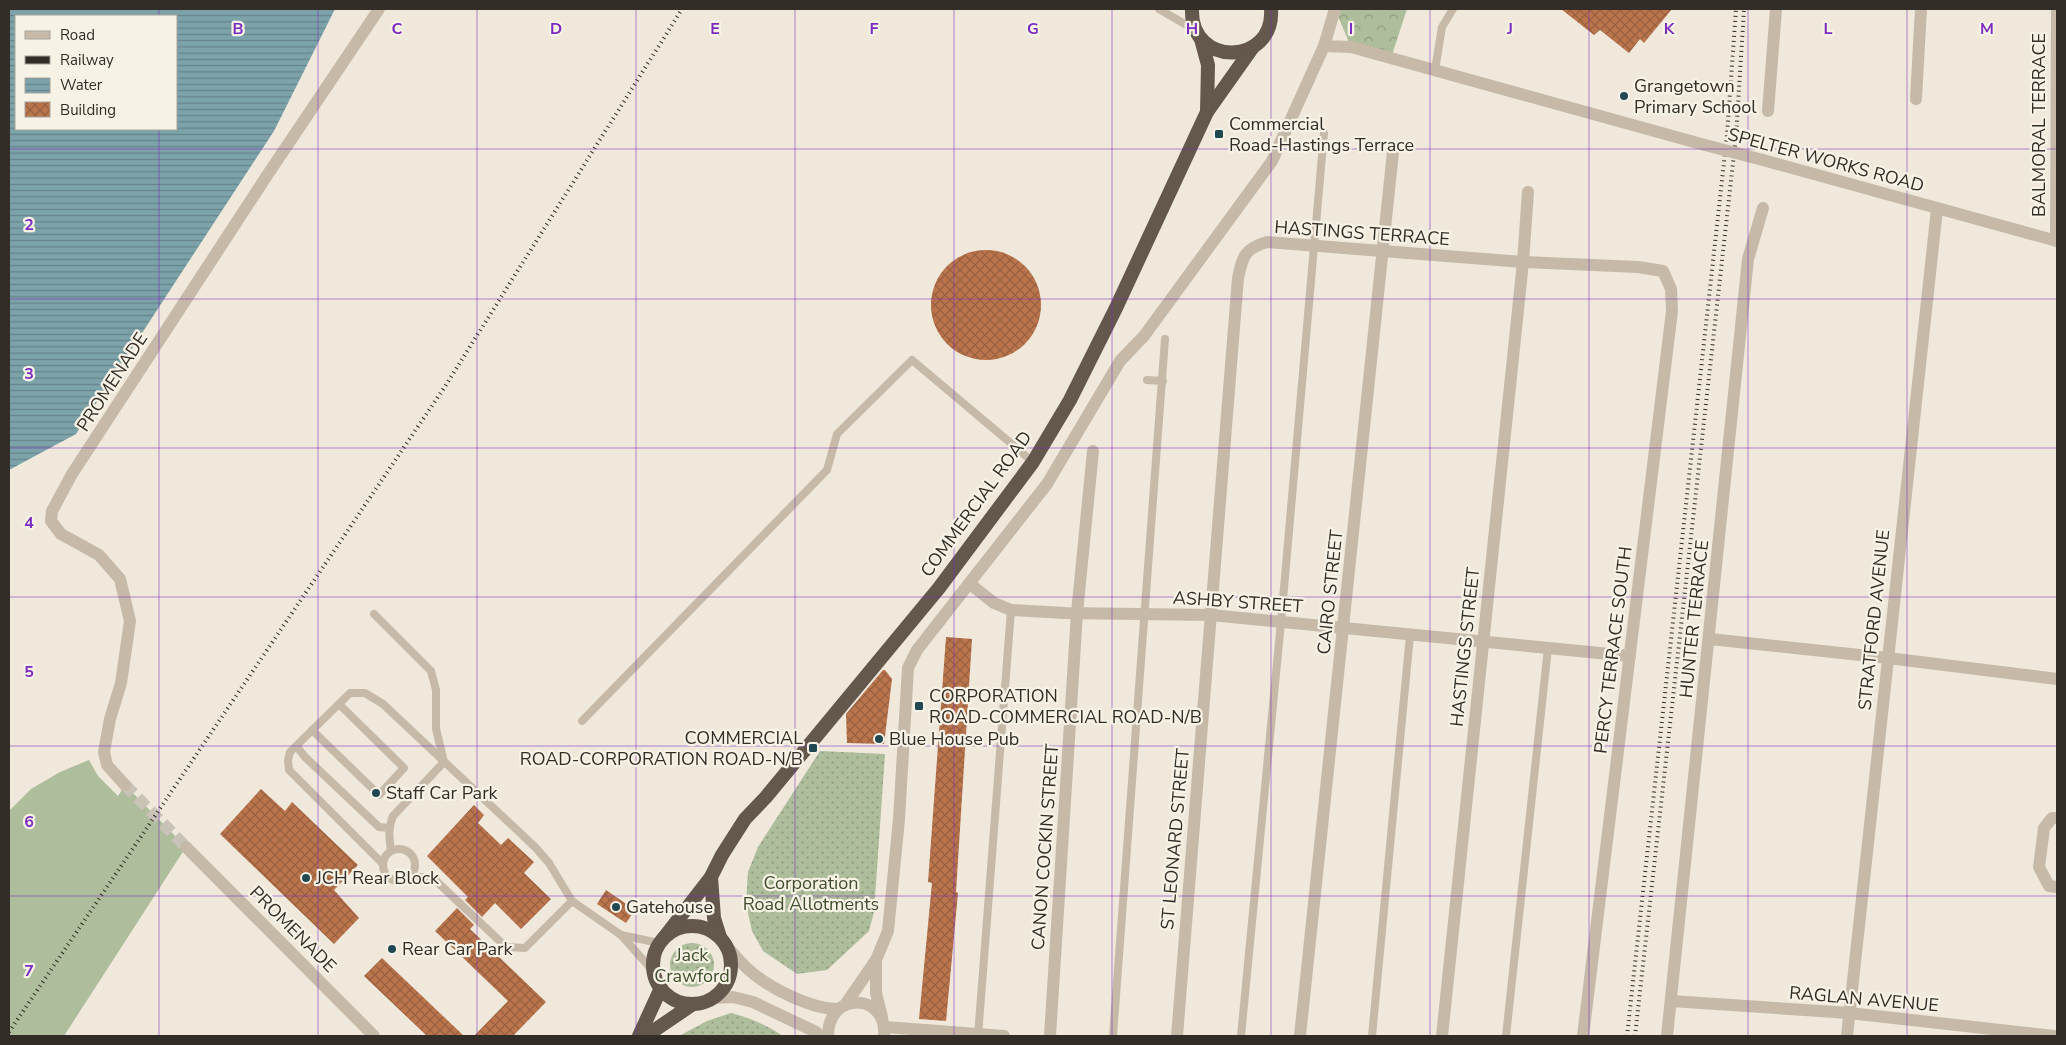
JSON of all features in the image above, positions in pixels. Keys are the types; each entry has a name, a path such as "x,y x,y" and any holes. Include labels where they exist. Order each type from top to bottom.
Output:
{"highway":[{"name":"COMMERCIAL ROAD","path":"1192,9 1197,34 1204,47 1208,65 1207,112"},
{"name":"COMMERCIAL ROAD","path":"661,941 711,877 745,818 766,797 938,588 1033,462 1070,400 1116,308 1207,112 1253,47 1264,38 1272,16 1271,9"},
{"path":"1197,34 1215,50 1229,53 1246,51 1253,47"},
{"path":"646,1036 692,1004 713,998 723,990 731,973 731,959 714,918 711,877"},
{"path":"692,1004 680,1002 669,996 661,988 654,972 654,959 661,941 674,930 688,926 703,927 723,942"},
{"path":"639,1036 661,988"}],"street":[{"name":"PROMENADE","path":"124,785 107,765 104,752 110,719 121,683 130,621 120,578 99,555 61,534 51,521 52,511 72,474 268,174 379,9"},
{"path":"828,1036 828,1026 831,1017 841,1007 876,960 888,931 908,668 917,650 1047,484 1120,361 1144,336 1272,161 1324,46 1335,9"},
{"path":"1768,111 1776,9"},
{"path":"1916,99 1921,9"},
{"name":"BALMORAL TERRACE","path":"2057,9 2057,241"},
{"name":"SPELTER WORKS ROAD","path":"1324,46 1351,47 2057,241"},
{"name":"CAIRO STREET","path":"1300,1036 1384,252 1393,152"},
{"name":"HASTINGS STREET","path":"1442,1036 1523,262 1528,192"},
{"name":"HUNTER TERRACE","path":"1667,1036 1710,639 1748,259 1763,208"},
{"name":"STRATFORD AVENUE","path":"1846,1036 1937,208"},
{"name":"HASTINGS TERRACE","path":"1211,615 1238,278 1243,256 1253,247 1267,242 1523,262 1638,267 1663,271"},
{"name":"PERCY TERRACE SOUTH","path":"1583,1036 1672,311 1671,289 1663,271"},
{"name":"CANON COCKIN STREET","path":"1050,1036 1077,614 1093,451"},
{"name":"ASHBY STREET","path":"970,584 994,603 1011,610 1077,614 1211,615 1630,656"},
{"name":"ST LEONARD STREET","path":"1177,1036 1211,615"},
{"path":"1710,639 1888,658 2057,679"},
{"path":"2057,818 2052,818 2044,828 2039,867 2049,886 2057,887"},
{"name":"PROMENADE","path":"186,847 374,1036"},
{"path":"723,942 750,971 787,994 824,1009 854,1003 864,1004 875,1009 883,1027"},
{"path":"876,960 876,993 883,1027"},
{"path":"713,998 734,997 752,1002 816,1032 820,1036"},
{"name":"RAGLAN AVENUE","path":"1671,1001 1849,1013 2054,1036"},
{"path":"883,1027 1004,1036"}],"lane":[{"path":"1159,9 1197,34"},
{"path":"1435,70 1442,27 1453,9"},
{"path":"1241,1036 1281,622 1324,133"},
{"path":"1113,1036 1146,614 1165,339"},
{"path":"582,721 827,470 837,434 912,360 1033,462"},
{"path":"1147,380 1163,381"},
{"path":"978,1035 1011,610"},
{"path":"374,614 431,672 436,690 436,729 444,762"},
{"path":"1372,1036 1410,634"},
{"path":"1506,1036 1548,648"},
{"path":"383,864 289,770 288,760 290,752 350,693 365,693 383,704 535,847 549,863 572,901 621,935 654,972"},
{"path":"312,730 379,795 404,768 339,704"},
{"path":"297,747 305,757 379,827 389,828"},
{"path":"391,850 389,828 393,816 444,762"},
{"path":"409,877 414,868 413,858 402,849 391,850 385,856 383,864 384,872 390,879 400,881 409,877 432,877 506,947 525,948 572,901"},
{"path":"621,935 661,941"}],"green space":[{"path":"1335,9 1407,9 1391,58 1351,47"},
{"name":"Corporation Road Allotments","path":"820,751 885,754 874,912 869,931 827,970 797,974 763,951 752,931 746,904 748,872 758,847"},
{"path":"89,760 98,776 118,796 125,785 186,847 64,1036 9,1036 9,811 31,789 60,772"},
{"name":"Jack Crawford","path":"696,943 708,949 713,956 713,974 708,981 701,986 688,987 676,981 671,974 670,961 676,949 683,944"},
{"path":"731,1013 758,1022 783,1036 679,1036 707,1021"}],"water":[{"path":"9,9 335,9 274,131 76,434 9,470"}],"building":[{"path":"1561,9 1672,9 1644,43 1640,39 1629,53 1600,30 1594,35"},
{"path":"986,250 1007,254 1025,266 1037,284 1041,305 1037,326 1025,344 1007,356 986,360 965,356 947,344 935,326 931,305 935,284 947,266 965,254"},
{"path":"946,637 972,639 956,892 958,893 946,1021 919,1019 932,883 928,882"},
{"path":"883,670 892,679 884,744 847,743 846,714"},
{"name":"JCH Rear Block","path":"261,789 285,811 292,802 358,865 334,890 359,918 334,944 220,834"},
{"path":"474,805 484,815 478,823 501,845 508,838 534,862 524,873 551,899 521,929 495,903 482,917 465,900 468,897 427,856"},
{"name":"Gatehouse","path":"606,890 635,910 626,923 597,904"},
{"path":"457,908 474,925 470,929 546,1002 513,1036 474,1036 508,1001 435,931"},
{"path":"382,958 464,1036 427,1036 364,976"}],"tunnel":[{"path":"125,785 186,847"}],"railway":[{"path":"9,1032 444,388 682,9"},
{"path":"1627,1036 1727,135 1736,9"},
{"path":"1635,1036 1736,136 1744,9"}],"place":[{"name":"Grangetown Primary School","path":"1624,96"},
{"name":"Commercial Road-Hastings Terrace","path":"1219,134"},
{"name":"CORPORATION ROAD-COMMERCIAL ROAD-N/B","path":"919,706"},
{"name":"Blue House Pub","path":"879,739"},
{"name":"COMMERCIAL ROAD-CORPORATION ROAD-N/B","path":"813,748"},
{"name":"Staff Car Park","path":"376,793"},
{"name":"JCH Rear Block","path":"306,878"},
{"name":"Gatehouse","path":"616,907"},
{"name":"Rear Car Park","path":"392,949"}]}
